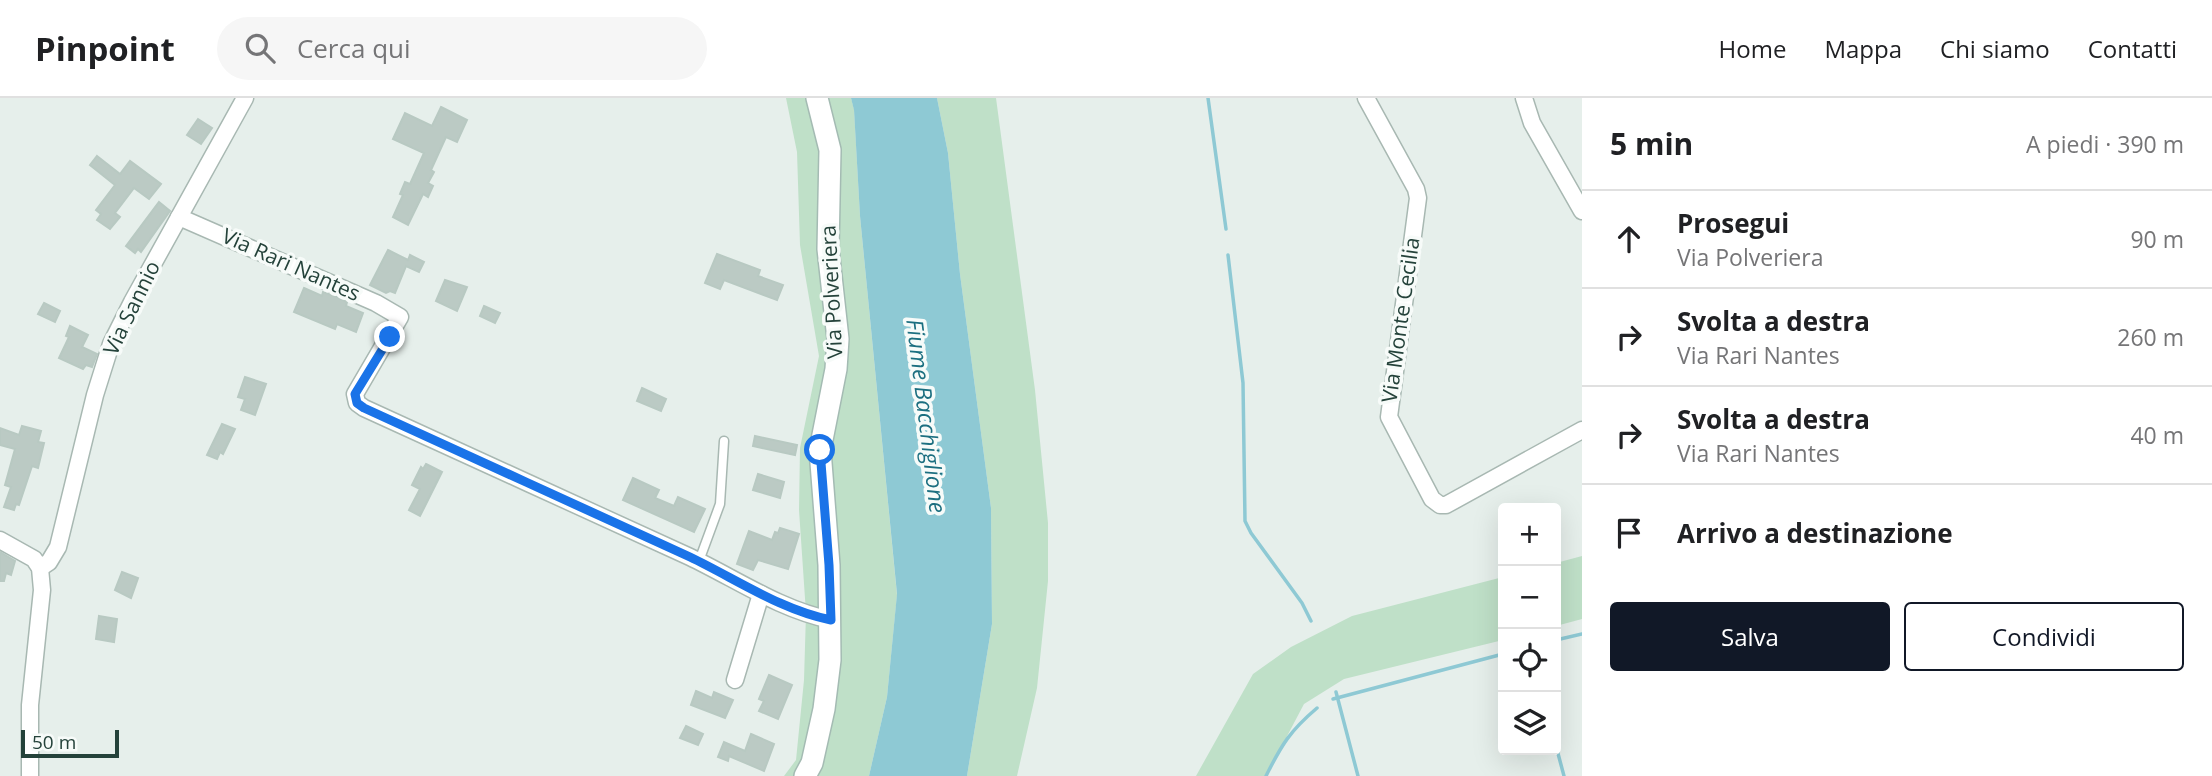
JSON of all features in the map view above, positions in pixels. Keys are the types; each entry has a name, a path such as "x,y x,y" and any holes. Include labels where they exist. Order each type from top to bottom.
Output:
{"street":[{"name":"Via Sannio","path":"40,568 49,562 58,547 95,395 111,344 245,98"},
{"name":"Via Polveriera","path":"804,776 812,763 824,709 830,660 829,565 820,450 836,369 838,339 828,249 830,150 817,98"},
{"name":"Via Monte Cecilia","path":"1366,98 1416,189 1418,198 1388,406 1389,417 1432,499 1440,505 1447,505 1582,430"},
{"path":"1524,98 1532,123 1582,211"},
{"name":"Via Rari Nantes","path":"179,216 376,303 400,317 355,394 357,403 364,408 699,561 761,594 813,617 831,620"},
{"path":"0,540 34,559 40,568 42,590 30,705 30,776"},
{"path":"735,680 761,594"}],"lane":[{"path":"699,561 720,504 724,441"}],"green space":[{"path":"786,98 851,98 854,109 860,216 897,595 887,697 869,776 784,776 796,760 804,680 806,613 799,510 800,448 819,356 800,245 797,152"},
{"path":"937,98 996,98 1035,390 1048,523 1048,581 1037,688 1017,776 967,776 992,624 991,508 960,274 948,153"},
{"path":"1582,556 1582,619 1561,625 1561,566 1561,562"},
{"path":"1498,578 1498,641 1344,679 1304,704 1266,776 1196,776 1253,674 1291,647 1352,616"}],"water":[{"name":"Fiume Bacchiglione","path":"851,98 937,98 948,153 960,274 991,508 992,624 967,776 869,776 887,697 897,594"}],"building":[{"path":"441,107 467,120 457,142 446,137 431,170 434,172 428,183 433,186 428,197 423,194 408,225 393,217 403,195 400,194 405,182 410,184 424,153 393,139 405,113 432,126"},
{"path":"198,119 212,128 201,144 187,135"},
{"path":"97,156 120,174 130,161 161,184 149,199 134,188 115,213 120,217 110,229 97,220 101,214 96,210 115,185 90,165"},
{"path":"159,202 170,211 141,252 138,249 135,253 126,246"},
{"path":"388,250 408,260 410,255 424,262 419,272 406,266 395,293 386,293 370,285"},
{"path":"717,254 760,270 758,276 783,285 777,300 724,280 720,289 705,283"},
{"path":"445,280 467,287 457,311 436,301"},
{"path":"304,288 322,296 323,292 337,297 347,302 346,306 363,313 356,332 337,324 335,329 294,312"},
{"path":"44,303 60,311 55,322 38,314"},
{"path":"484,306 500,313 495,323 480,316"},
{"path":"70,326 88,335 82,347 97,354 92,367 86,365 83,369 59,358 69,337 66,336"},
{"path":"245,377 266,384 255,415 241,410 245,399 238,397"},
{"path":"642,388 666,399 661,411 637,401"},
{"path":"222,424 235,429 223,454 220,452 217,459 207,455"},
{"path":"22,426 41,431 38,442 44,443 38,468 32,466 19,505 16,504 14,510 4,507 11,487 5,485 15,449 0,445 0,428 19,435"},
{"path":"755,436 797,445 795,455 753,446"},
{"path":"426,464 442,472 420,516 409,510 420,489 412,485 421,467 423,469"},
{"path":"758,474 784,482 780,498 753,490"},
{"path":"633,478 659,490 655,498 674,506 678,497 705,509 694,532 623,500"},
{"path":"780,528 799,534 788,569 758,560 753,570 737,564 749,531 772,540"},
{"path":"0,552 15,561 11,575 6,573 4,581 0,581"},
{"path":"122,572 138,578 131,598 115,590"},
{"path":"99,616 117,619 114,642 96,639"},
{"path":"769,675 792,685 778,719 759,711 764,701 759,699"},
{"path":"696,691 712,698 714,692 733,700 725,718 691,705"},
{"path":"686,726 703,734 698,745 680,738"},
{"path":"751,734 774,744 764,771 729,756 728,761 718,757 724,742 745,751"}],"waterway":[{"path":"1208,98 1226,229"},
{"path":"1228,255 1243,383 1245,521 1302,603 1311,621"},
{"path":"1561,639 1582,634"},
{"path":"1333,699 1498,655"},
{"path":"1336,692 1358,776"},
{"path":"1266,776 1287,739 1317,708"},
{"path":"1558,755 1564,776"}],"route":[{"path":"390,337 359,383 355,394 357,403 364,408 699,561 761,594 813,617 831,620 820,450"}]}
